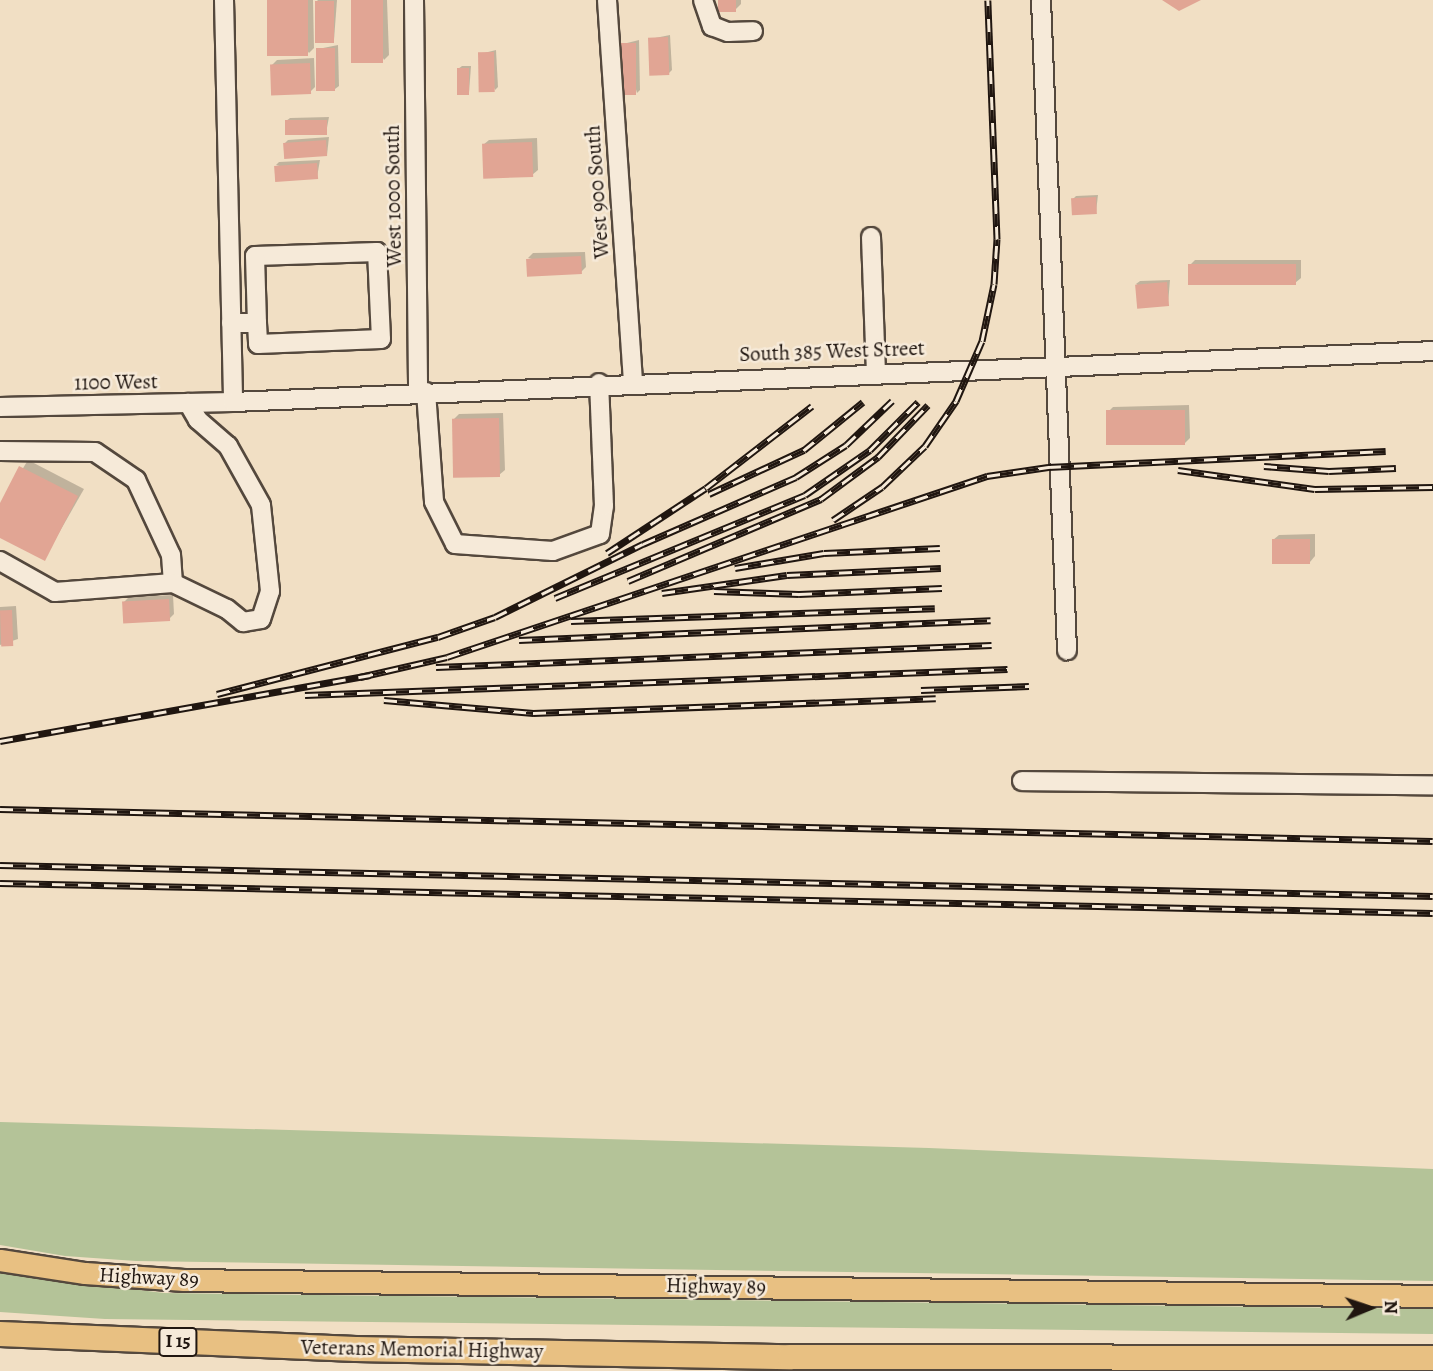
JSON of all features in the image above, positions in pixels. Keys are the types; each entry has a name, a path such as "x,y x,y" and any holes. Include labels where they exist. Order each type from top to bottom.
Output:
{"highway":[{"name":"Veterans Memorial Highway","path":"0,1334 356,1349 777,1357 1433,1358"},
{"path":"1362,1357 1433,1350"}],"main road":[{"name":"Highway 89","path":"0,1260 85,1273 184,1280 1433,1296"}],"street":[{"path":"224,0 233,401"},
{"name":"West 1000 South","path":"414,0 422,392 435,502 455,544 553,551 600,534 604,506 599,383"},
{"name":"West 900 South","path":"607,0 633,382"},
{"path":"703,0 712,26 728,32 753,31"},
{"path":"1041,0 1067,650"},
{"path":"871,237 877,372"},
{"path":"377,252 381,340 258,344 257,323 255,256 377,252"},
{"path":"231,323 257,323"},
{"name":"South 385 West Street","path":"233,401 599,383 1433,351"},
{"name":"1100 West","path":"0,407 233,401"},
{"path":"0,561 55,592 173,583 228,609 243,622 261,619 268,608 268,541 261,505 228,446 198,419 188,403"},
{"path":"0,451 95,452 136,481 171,555 173,583"},
{"path":"1022,781 1433,785"}],"green space":[{"path":"0,1122 929,1148 1433,1169 1433,1281 136,1261 65,1256 0,1245"},
{"path":"0,1273 164,1293 1433,1309 1433,1334 105,1319 0,1312"}],"building":[{"path":"267,0 308,0 308,56 267,56"},
{"path":"351,0 383,0 383,63 351,63"},
{"path":"718,0 736,0 736,12 718,12"},
{"path":"1162,0 1201,0 1179,11"},
{"path":"315,1 334,1 334,43 315,43"},
{"path":"668,37 669,75 649,76 648,38"},
{"path":"621,43 636,43 636,95 621,95"},
{"path":"316,48 335,48 335,91 316,91"},
{"path":"478,52 494,52 495,92 479,92"},
{"path":"310,63 311,94 271,95 270,64"},
{"path":"457,68 469,68 469,95 457,95"},
{"path":"285,120 327,120 327,135 285,135"},
{"path":"326,140 327,156 284,159 283,143"},
{"path":"532,142 533,177 483,179 482,144"},
{"path":"317,163 318,179 275,182 274,166"},
{"path":"1096,197 1097,214 1072,215 1071,198"},
{"path":"581,256 582,274 527,277 526,259"},
{"path":"1188,264 1296,264 1296,285 1188,285"},
{"path":"1167,282 1169,306 1137,309 1135,285"},
{"path":"1106,410 1185,410 1185,445 1106,445"},
{"path":"499,418 500,477 453,478 452,419"},
{"path":"19,466 78,496 45,561 0,538 0,503"},
{"path":"1272,539 1310,539 1310,564 1272,564"},
{"path":"169,599 170,621 123,623 122,601"},
{"path":"0,610 12,610 13,646 1,646"}],"railway":[{"path":"833,520 882,487 925,446 956,401 982,341 994,284 997,239 988,0"},
{"path":"217,694 438,637 495,617 643,544 796,477 846,445 892,401"},
{"path":"709,494 804,450 863,402"},
{"path":"555,598 805,495 870,450 918,402"},
{"path":"628,581 821,499 878,457 928,405"},
{"path":"607,553 706,488 812,406"},
{"path":"360,677 447,657 987,476 1048,467 1386,451"},
{"path":"1264,466 1329,471 1396,468"},
{"path":"1178,470 1315,489 1433,487"},
{"path":"735,568 824,553 940,548"},
{"path":"662,593 787,575 941,568"},
{"path":"714,591 799,594 942,588"},
{"path":"571,621 935,608"},
{"path":"519,640 991,620"},
{"path":"436,667 992,645"},
{"path":"305,695 1008,669"},
{"path":"0,741 370,675"},
{"path":"921,690 1029,686"},
{"path":"384,700 533,713 936,698"},
{"path":"0,809 1433,841"},
{"path":"0,865 1433,896"},
{"path":"0,883 1433,913"}]}
